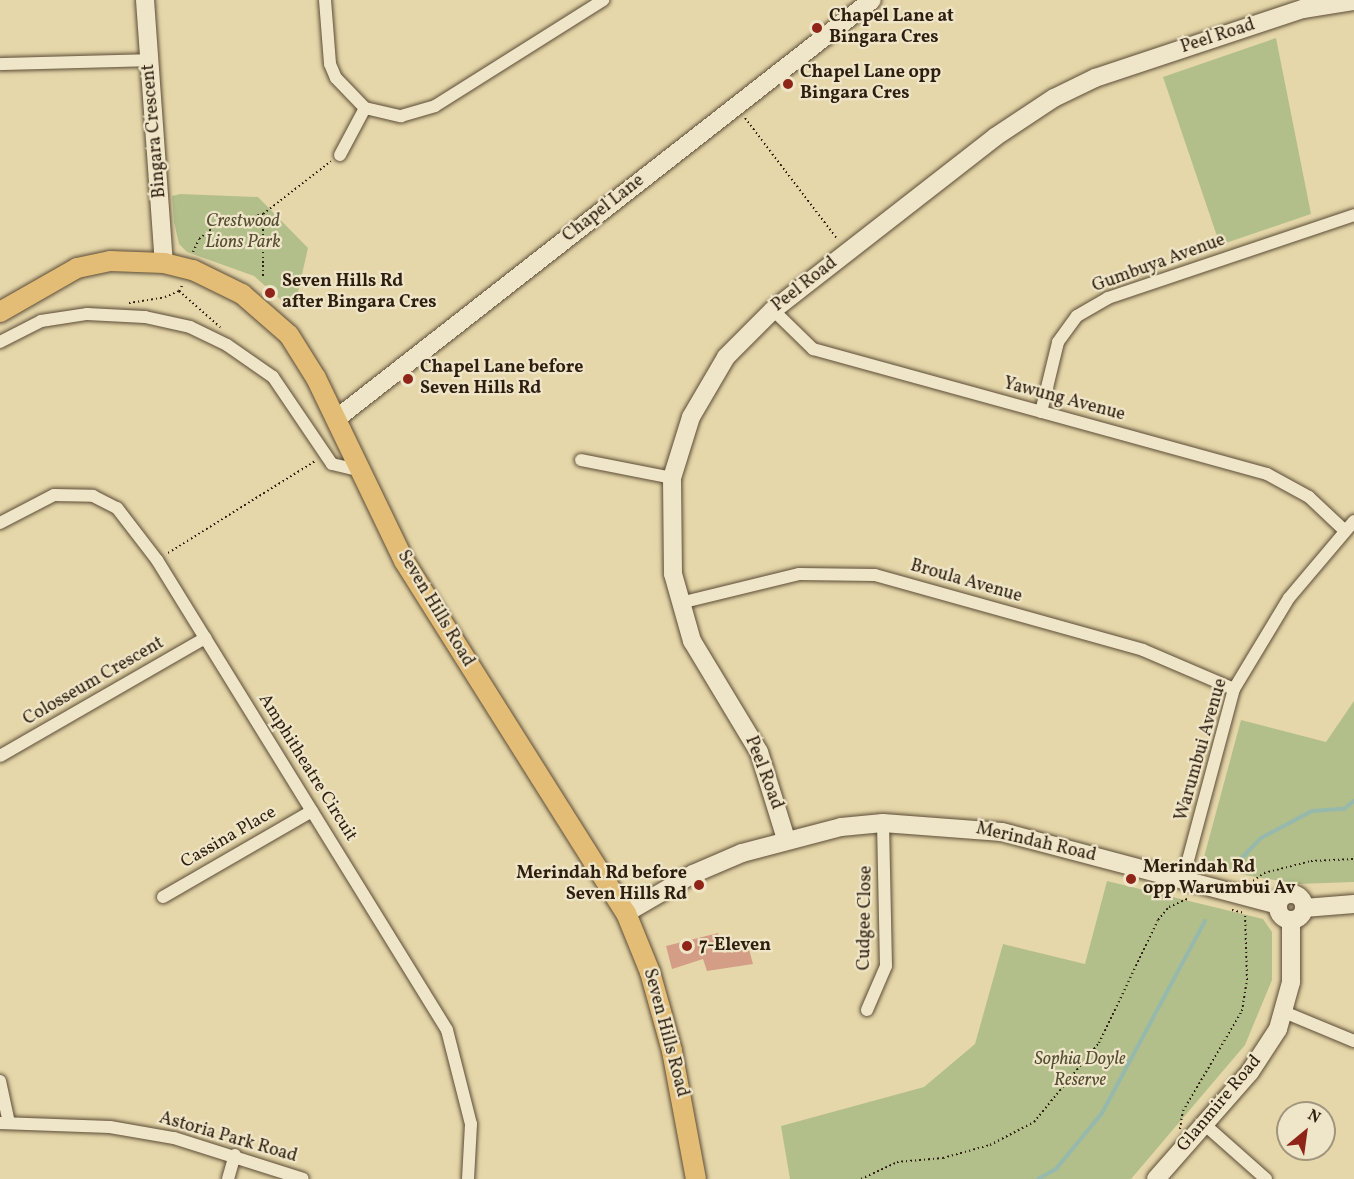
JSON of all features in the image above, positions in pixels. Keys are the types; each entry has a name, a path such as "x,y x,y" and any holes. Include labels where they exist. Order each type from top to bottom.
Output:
{"main road":[{"name":"Seven Hills Road","path":"0,312 45,282 77,268 110,261 164,263 222,282 275,320 304,356 410,570 626,913 650,972 681,1088 696,1179"}],"street":[{"name":"Bingara Crescent","path":"145,0 164,263"},
{"path":"325,0 330,64 336,78 365,108 401,116 435,106 603,0"},
{"name":"Chapel Lane","path":"336,419 872,0"},
{"name":"Peel Road","path":"786,839 759,752 692,641 680,603 670,546 672,477 704,390 726,357 773,310 995,137 1054,98 1095,78 1302,5 1354,1"},
{"path":"0,64 149,60"},
{"path":"340,155 365,108"},
{"name":"Gumbuya Avenue","path":"1041,412 1058,342 1077,316 1108,298 1354,215"},
{"name":"Yawung Avenue","path":"773,310 813,349 1267,474 1308,497 1344,530"},
{"path":"0,342 42,321 87,314 145,317 190,327 227,345 273,377 332,464 359,470"},
{"path":"581,460 672,477"},
{"name":"Amphitheatre Circuit","path":"0,523 54,495 93,496 117,508 157,560 447,1030 471,1124 468,1179"},
{"name":"Warumbui Avenue","path":"1183,879 1234,689 1289,598 1344,530 1354,521"},
{"name":"Broula Avenue","path":"680,603 799,574 875,576 1143,650 1234,689"},
{"name":"Colosseum Crescent","path":"0,756 205,638"},
{"name":"Cassina Place","path":"163,897 312,811"},
{"name":"Merindah Road","path":"626,913 693,874 786,839 883,823 1002,832 1183,879 1246,906 1278,905 1282,897 1294,894 1297,914"},
{"name":"Cudgee Close","path":"867,1010 886,966 883,823"},
{"path":"1297,914 1354,904"},
{"name":"Glanmire Road","path":"1156,1179 1261,1058 1284,1012 1297,914"},
{"path":"1284,1012 1354,1041"},
{"path":"0,1081 5,1123"},
{"name":"Astoria Park Road","path":"5,1123 110,1127 235,1155 303,1179"},
{"path":"1204,1124 1266,1179"},
{"path":"228,1179 235,1155"}],"path":[{"path":"736,106 847,252"},
{"path":"193,252 199,239 214,227 263,214 340,155"},
{"path":"263,214 263,276"},
{"path":"179,291 183,282"},
{"path":"123,304 179,291"},
{"path":"179,291 230,334"},
{"path":"157,560 320,458"},
{"path":"1184,1147 1180,1129 1183,1110 1242,1011 1247,980 1246,906 1252,882 1264,873 1311,861 1354,859"},
{"path":"861,1179 897,1162 943,1158 990,1145 1034,1122 1099,1043 1158,920 1184,898 1199,900"},
{"path":"1229,909 1246,906"}],"green space":[{"path":"1276,38 1311,214 1220,245 1163,77"},
{"name":"Crestwood Lions Park","path":"180,194 258,197 308,248 296,301 289,307 254,276 187,252 179,244 174,222 172,196"},
{"path":"1354,701 1354,882 1297,884 1211,869 1204,857 1241,720 1326,742"},
{"name":"Sophia Doyle Reserve","path":"1107,881 1263,919 1272,932 1272,980 1245,1045 1131,1179 790,1179 781,1126 924,1087 975,1044 1003,944 1085,964"}],"building":[{"path":"718,933 723,948 747,942 753,964 707,971 703,959 672,969 666,946"}],"waterway":[{"path":"1234,866 1261,838 1312,811 1344,809 1354,801"},
{"path":"1038,1179 1056,1169 1102,1113 1205,921"}],"place":[{"name":"Chapel Lane at Bingara Cres","path":"817,28"},
{"name":"Chapel Lane opp Bingara Cres","path":"788,84"},
{"name":"Seven Hills Rd after Bingara Cres","path":"270,293"},
{"name":"Chapel Lane before Seven Hills Rd","path":"408,379"},
{"name":"Merindah Rd opp Warumbui Av","path":"1131,879"},
{"name":"Merindah Rd before Seven Hills Rd","path":"699,885"},
{"name":"7-Eleven","path":"687,946"}]}
